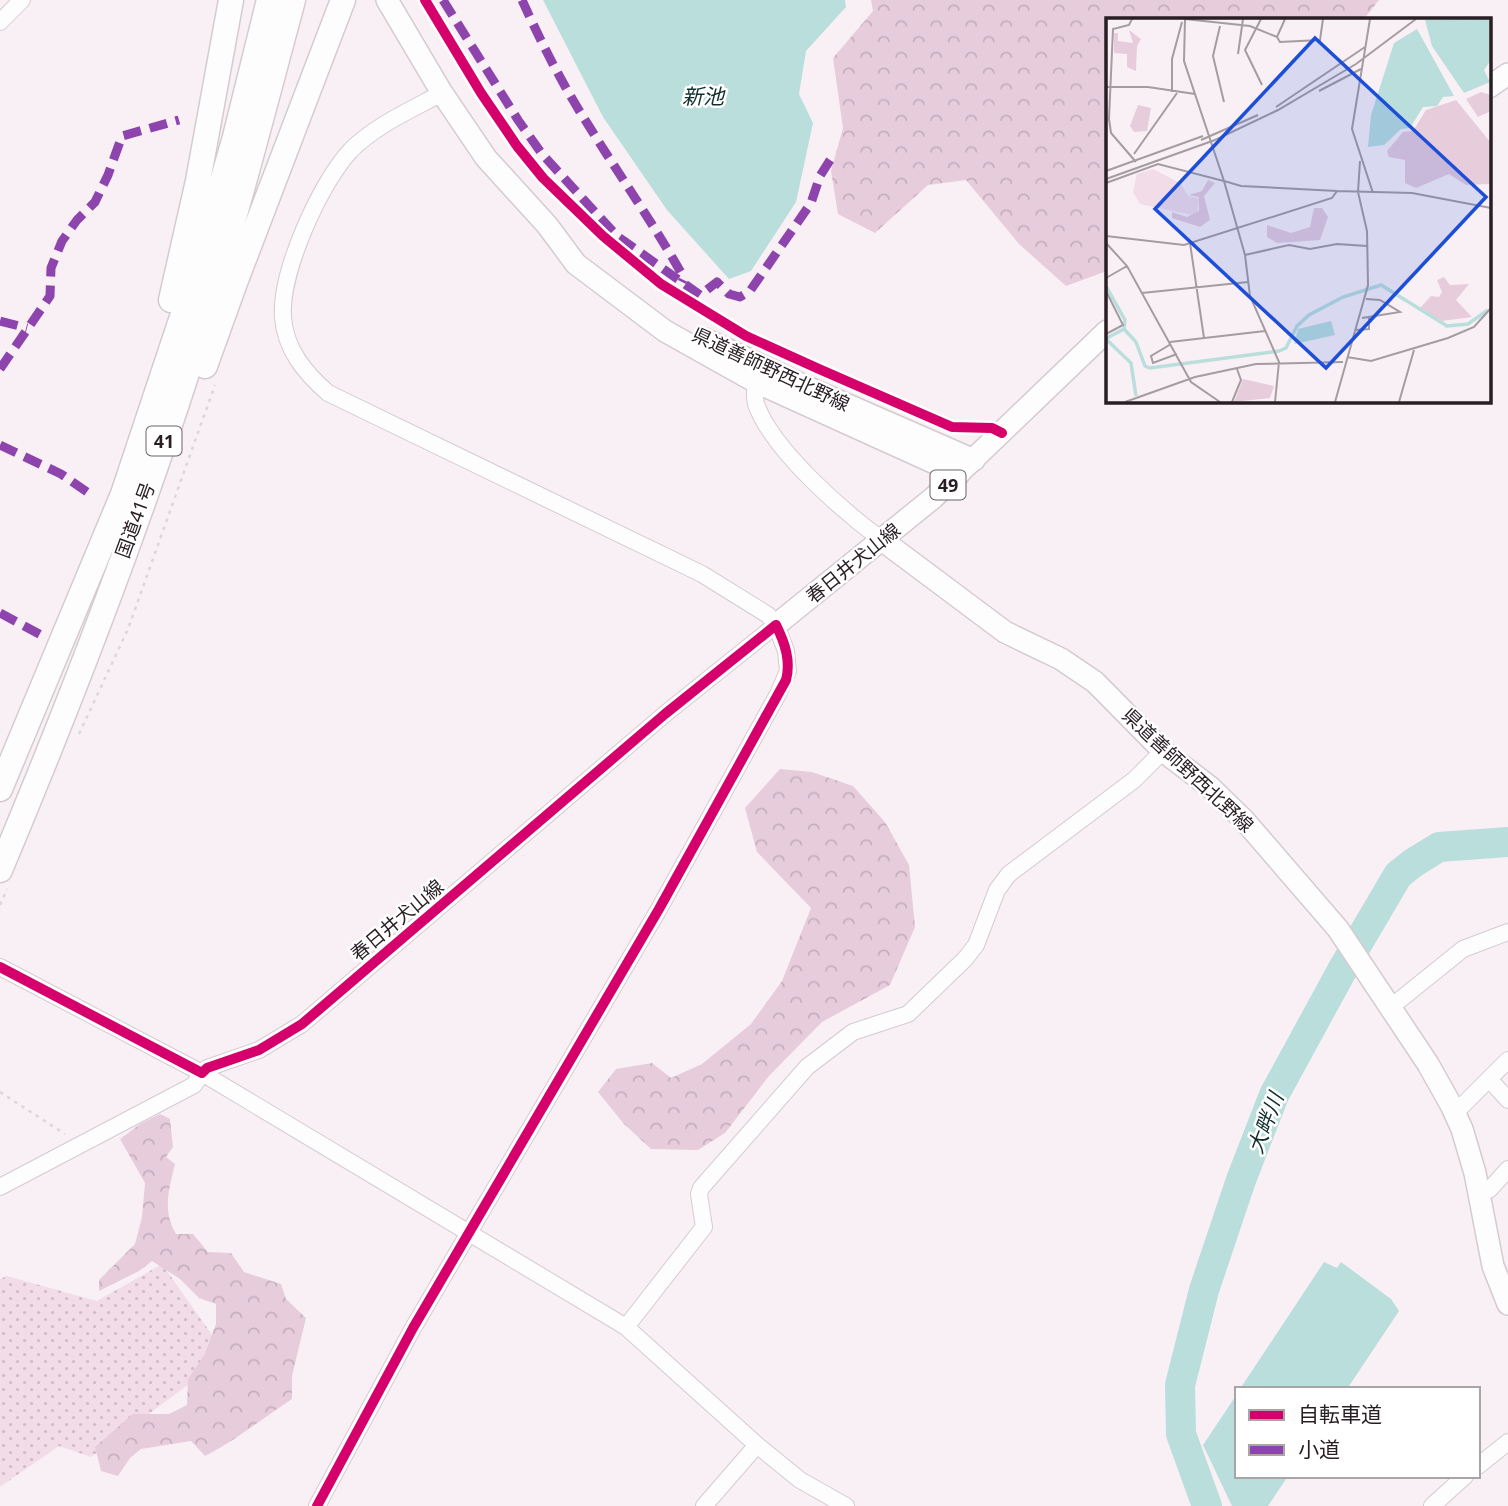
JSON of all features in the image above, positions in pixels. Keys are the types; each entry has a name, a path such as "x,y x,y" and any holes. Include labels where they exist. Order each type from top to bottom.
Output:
{"highway":[{"path":"123,494 128,452 176,280 198,181 231,0"},
{"name":"国道41号","path":"0,789 123,494 188,299 235,137 269,0"},
{"name":"国道41号","path":"6,875 144,498 186,375 231,227 293,0"},
{"path":"49,753 93,671 151,522 240,268 342,0"}],"main road":[{"name":"県道善師野西北野線","path":"387,0 442,93 486,158 547,225 576,264 665,331 756,382 966,467"},
{"path":"1490,86 1508,74"},
{"name":"県道善師野西北野線","path":"576,264 695,334 966,467"},
{"name":"春日井犬山線","path":"776,625 882,540 966,467 1106,332"},
{"name":"県道善師野西北野線","path":"882,540 1005,632 1061,659 1095,682 1163,751 1210,787 1244,820 1338,929 1428,1064 1455,1113 1462,1129 1479,1195 1493,1266 1508,1304"}],"street":[{"path":"0,22 22,0"},
{"path":"317,1506 414,1328 659,909 786,680 788,671 786,651 776,625 768,615 702,574 328,393 308,376 298,363 283,318 285,285 311,213 323,190 351,150 378,128 442,93"},
{"name":"県道善師野西北野線","path":"756,382 755,401 765,424 798,465 837,504 882,540"},
{"name":"春日井犬山線","path":"0,1187 194,1085 207,1068 259,1049 302,1024 664,714 776,625"},
{"path":"626,1327 704,1227 699,1194 701,1188 786,1089 807,1067 853,1032 908,1014 976,945 997,890 1009,874 1125,788 1163,751"},
{"path":"1391,1007 1463,949 1508,932"},
{"path":"0,967 202,1073 626,1327 757,1445 800,1480 846,1506"},
{"path":"1455,1113 1508,1060"},
{"path":"1489,1079 1508,1100"},
{"path":"1479,1195 1490,1189 1508,1169"},
{"path":"1480,1464 1508,1442"},
{"path":"704,1506 757,1445"},
{"path":"1432,1506 1463,1478"}],"path":[{"path":"76,742 128,629 217,379"},
{"path":"0,905 6,875"},
{"path":"0,1092 81,1144"}],"shaded area":[{"path":"162,1264 227,1356 91,1457 59,1446 0,1487 0,1279 7,1276 97,1301"}],"green space":[{"path":"871,0 1379,0 1365,18 1106,18 1106,271 1066,286 1019,244 966,180 928,185 875,233 838,214 831,171 843,128 833,58 873,11"},
{"path":"780,769 812,772 853,786 885,822 909,865 915,927 890,985 822,1022 769,1076 725,1133 698,1150 651,1149 624,1124 598,1092 616,1069 652,1063 671,1078 702,1064 751,1024 782,981 811,908 757,852 745,808"},
{"path":"160,1114 170,1119 173,1147 166,1157 175,1164 168,1208 176,1234 193,1234 208,1252 231,1253 244,1272 281,1284 286,1299 306,1318 292,1376 292,1399 205,1456 191,1441 141,1449 130,1458 118,1476 101,1471 95,1447 133,1414 169,1414 187,1405 188,1379 205,1354 216,1324 216,1304 199,1298 180,1279 152,1261 139,1271 99,1291 99,1280 135,1244 142,1217 145,1183 120,1139 140,1124"}],"water":[{"name":"新池","path":"543,0 845,0 846,7 806,51 799,94 813,123 796,202 751,271 729,279 667,210 603,117"},
{"path":"1324,1262 1337,1268 1341,1262 1391,1299 1399,1311 1348,1387 1241,1387"},
{"path":"1235,1397 1235,1478 1287,1478 1268,1506 1232,1506 1203,1445"}],"waterway":[{"name":"大畔川","path":"1207,1506 1181,1434 1180,1385 1204,1290 1241,1180 1274,1095 1398,875 1439,847 1508,842"}],"marked path":[{"path":"443,0 542,154 617,236 700,295 717,282 729,294 740,297 750,291 811,203 820,176 832,157"},
{"path":"522,0 569,93 673,258 684,278 682,282"},
{"path":"0,369 50,296 51,268 62,241 77,220 95,202 122,136 179,120"},
{"path":"0,321 27,328"},
{"path":"0,445 61,474 90,494"},
{"path":"0,613 41,635"}],"cycle path":[{"path":"425,0 481,93 517,146 543,178 603,236 661,284 746,336 819,369 952,427 992,428 1002,433"},
{"path":"0,967 202,1073 207,1068 259,1050 302,1024 665,714 776,625 786,652 786,680 659,909 413,1328 317,1506"}]}
